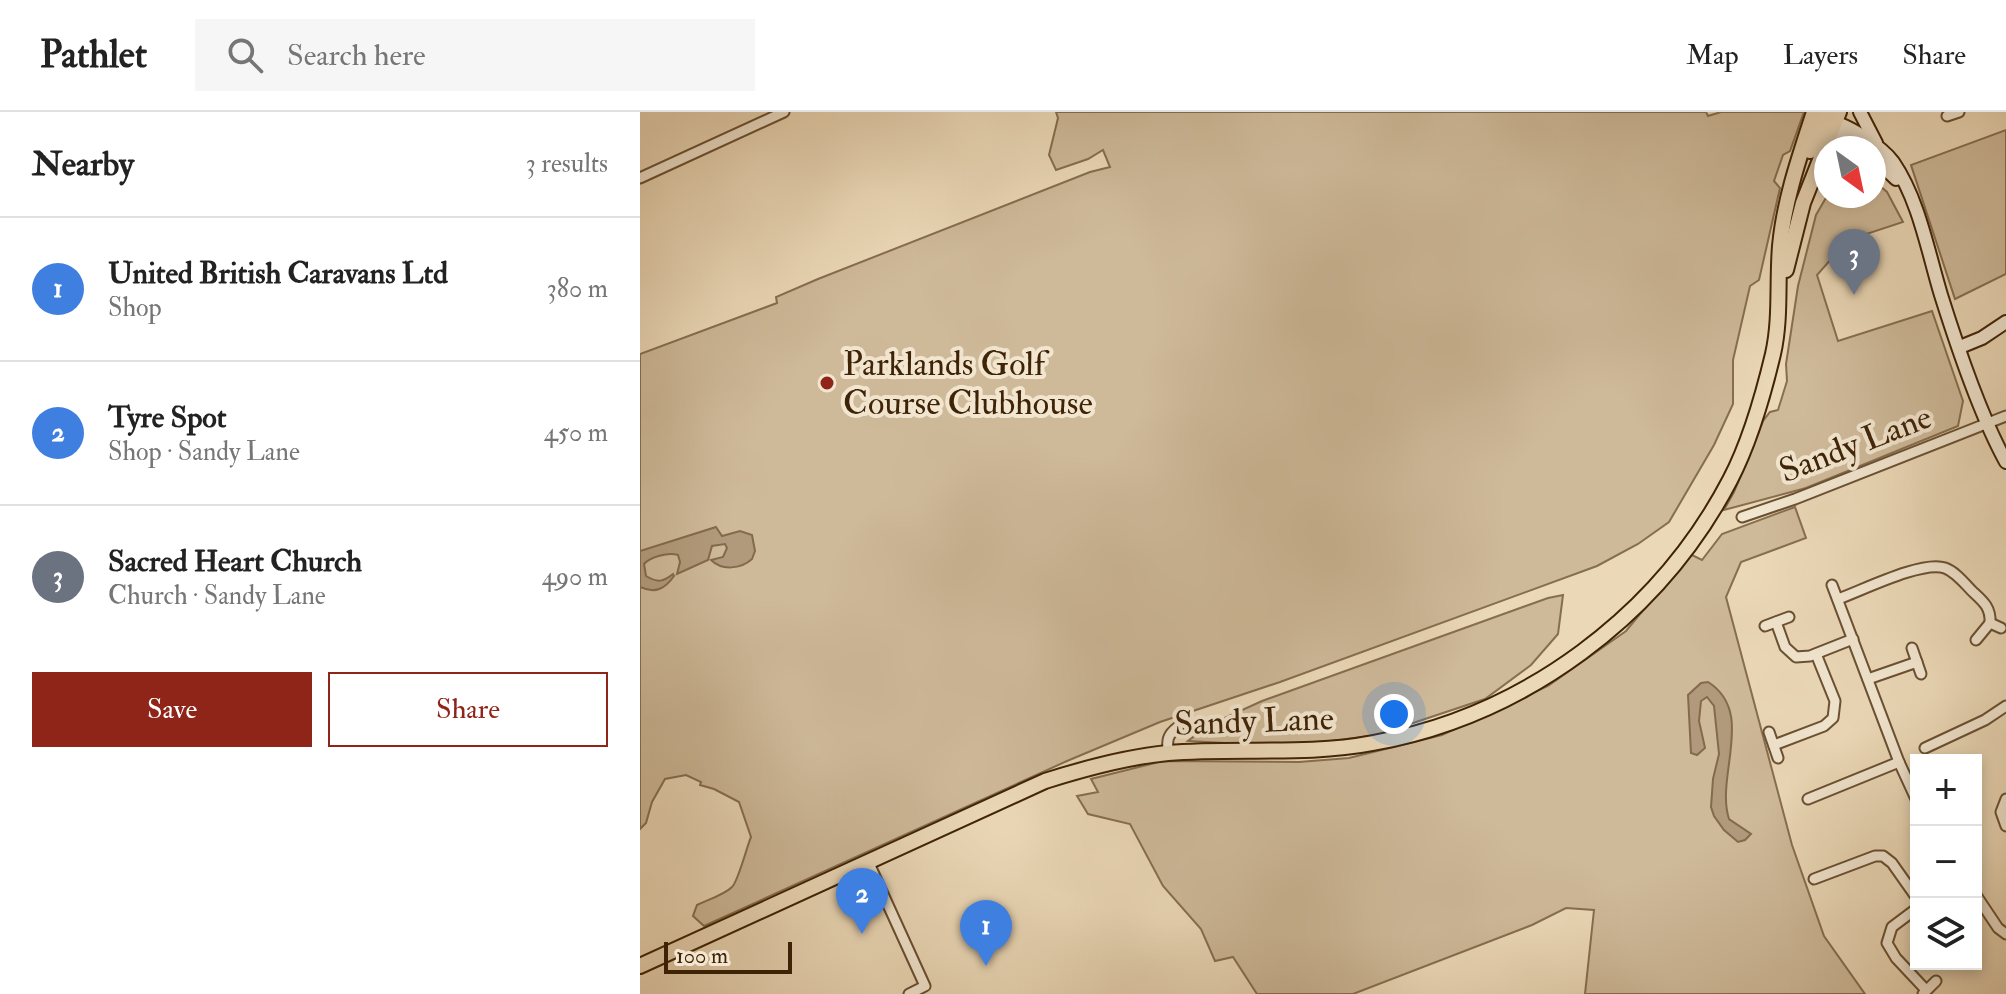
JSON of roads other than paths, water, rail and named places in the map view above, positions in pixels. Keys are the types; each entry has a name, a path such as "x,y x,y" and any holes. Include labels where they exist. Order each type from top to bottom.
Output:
{"main road":[{"path":"1860,112 1870,136"},
{"path":"1828,119 1852,136"},
{"path":"1828,119 1847,136"},
{"name":"Sandy Lane","path":"1779,310 1780,245 1789,199 1828,119"},
{"path":"1886,159 1893,163 1907,190 1960,347 2006,462"},
{"name":"Sandy Lane","path":"640,966 1045,781 1103,763 1168,753 1341,748 1376,743 1471,715 1537,682 1583,652 1632,611 1661,579 1715,507 1731,477 1756,413 1773,355 1797,222 1814,182"},
{"path":"1960,347 1982,338 2006,322"}],"street":[{"path":"640,178 784,112"},
{"path":"1947,116 1959,112"},
{"name":"Sandy Lane","path":"1742,517 2006,416"},
{"path":"1838,599 1919,569 1939,567 1954,573 1990,611 1990,623 1976,640"},
{"path":"1832,585 1910,786"},
{"path":"1765,626 1789,617"},
{"path":"1776,622 1790,653 1799,657 1816,654 1853,639"},
{"path":"1990,623 2001,628"},
{"path":"1912,648 1921,674"},
{"path":"1774,745 1824,726 1833,718 1835,701 1816,654"},
{"path":"1868,679 1917,662"},
{"path":"1925,748 1985,720 2006,706"},
{"path":"1168,753 1167,740 1178,727"},
{"path":"1937,728 1943,740"},
{"path":"1769,732 1778,758"},
{"path":"1808,799 1899,762"},
{"path":"1822,780 1826,792"},
{"path":"2006,799 2001,812 2006,826"},
{"path":"1814,879 1875,856 1883,856 1892,863 1910,888"},
{"path":"1826,860 1831,873"},
{"path":"868,861 927,990 909,994"},
{"path":"1978,898 1998,928 2006,934"},
{"path":"1910,914 1892,927 1887,943 1924,992 1936,981"}],"place":[{"name":"Sacred Heart Church","path":"1854,295"},
{"name":"Parklands Golf Course Clubhouse","path":"827,383"},
{"name":"Tyre Spot","path":"862,934"},
{"name":"United British Caravans Ltd","path":"986,966"}]}
